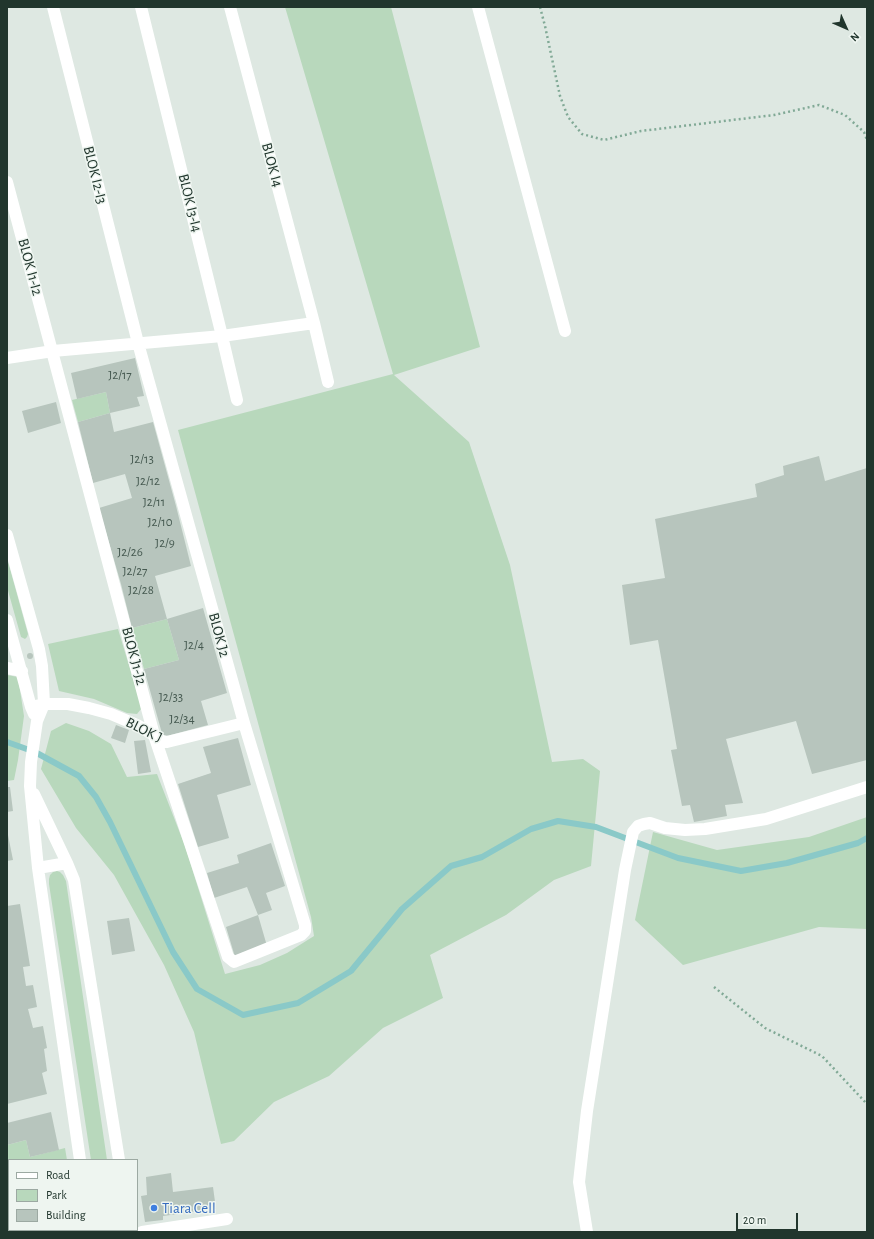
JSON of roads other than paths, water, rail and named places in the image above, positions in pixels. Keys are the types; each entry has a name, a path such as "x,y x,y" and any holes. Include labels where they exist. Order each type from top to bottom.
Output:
{"street":[{"name":"BLOK I2-I3","path":"53,7 138,343"},
{"name":"BLOK I3-I4","path":"141,7 237,400"},
{"name":"BLOK I4","path":"230,7 314,323 328,382"},
{"path":"478,7 565,330"},
{"name":"BLOK I1-I2","path":"7,182 53,352"},
{"path":"7,358 138,343 222,336 314,323"},
{"name":"BLOK J2","path":"138,343 244,723 305,925 305,930 301,935 234,962 228,957"},
{"name":"BLOK J1-J2","path":"53,352 154,735 228,957"},
{"path":"7,535 42,666 44,704 37,724 30,786 38,868 80,1159"},
{"path":"7,620 37,724"},
{"path":"7,668 22,671"},
{"name":"BLOK J","path":"31,707 44,704 68,704 89,708 111,714 154,735 162,741 167,742 244,723"},
{"path":"30,786 74,880 119,1159"},
{"path":"587,1232 579,1182 587,1111 625,870 633,832 638,826 650,823 665,828 685,830 705,829 766,819 867,787"},
{"path":"38,868 67,863"},
{"path":"142,1232 227,1219"}],"waterway":[{"path":"7,742 35,752 79,776 96,797 110,822 173,952 197,989 243,1015 298,1003 351,971 402,909 451,866 482,857 531,829 558,821 596,827 678,858 741,871 787,863 858,843 867,838"}],"place":[{"name":"Tiara Cell","path":"154,1208"}]}
